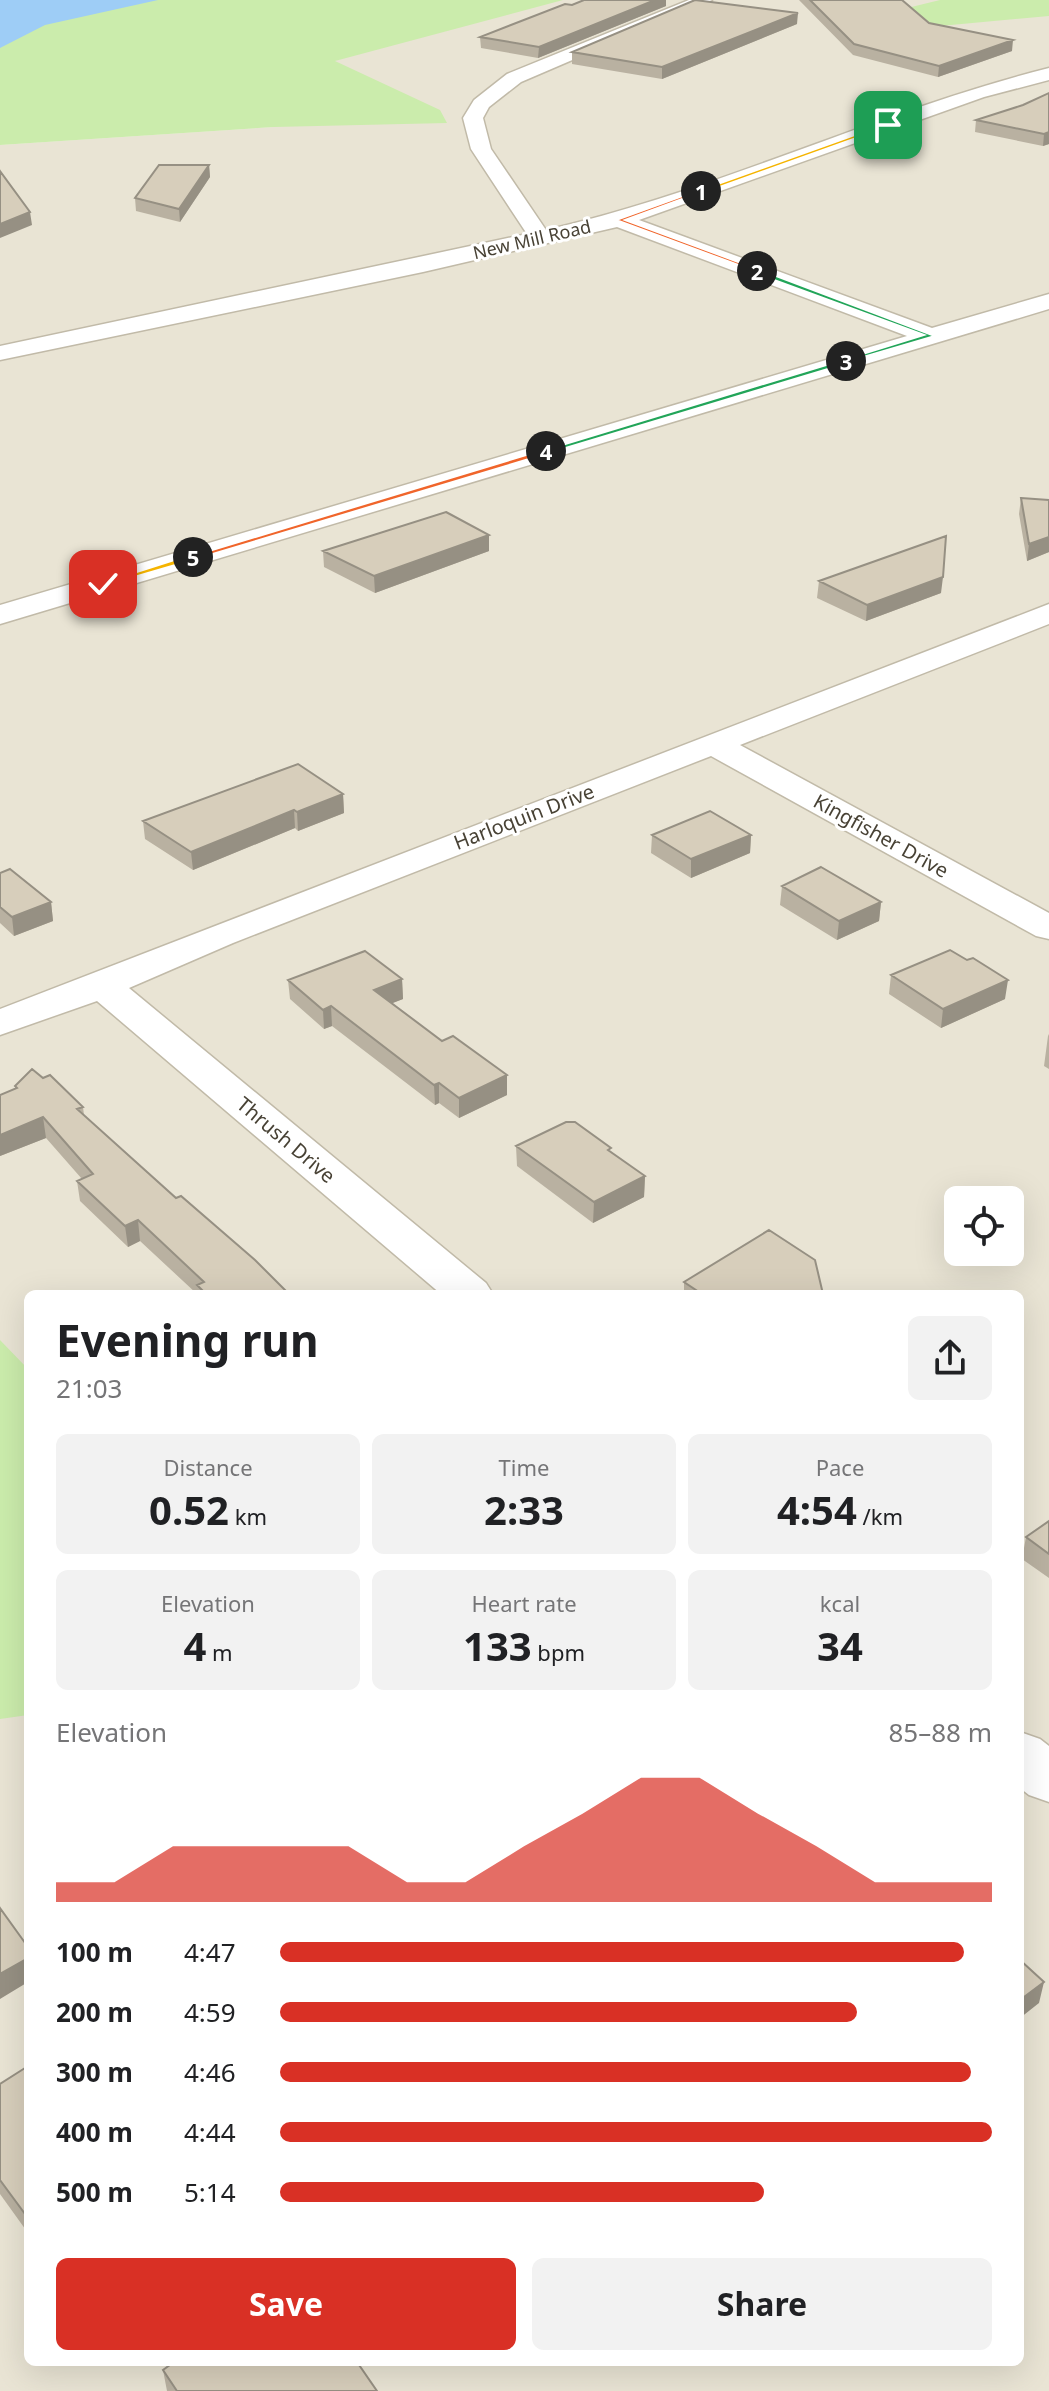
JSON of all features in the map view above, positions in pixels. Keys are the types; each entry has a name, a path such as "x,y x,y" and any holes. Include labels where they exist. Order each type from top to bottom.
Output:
{"street":[{"path":"540,237 481,149 473,118 481,104 514,78 704,0"},
{"name":"New Mill Road","path":"0,353 423,265 619,220 977,93 1049,74"},
{"path":"619,220 931,336"},
{"path":"0,615 1049,301"},
{"name":"Harloquin Drive","path":"0,1023 1049,613"},
{"name":"Kingfisher Drive","path":"714,744 1049,928"},
{"name":"Thrush Drive","path":"102,985 465,1290"},
{"path":"1024,1758 1049,1779"}],"shaded area":[{"path":"531,0 1049,0 1049,2391 0,2391 0,145 274,127 334,61"}],"green space":[{"path":"0,0 563,0 335,61 440,110 447,123 274,127 0,145"},
{"path":"940,0 1049,0 1049,16 908,29 854,21"},
{"path":"0,1340 24,1365 24,1716 0,1719"}],"water":[{"path":"0,0 158,0 45,25 0,48"}],"building":[{"path":"584,0 655,0 539,47 480,37 565,4 572,5"},
{"path":"695,0 798,13 662,67 572,52"},
{"path":"810,0 902,0 929,23 1013,40 939,66 854,44"},
{"path":"1049,93 1049,132 1044,134 976,120 1023,105"},
{"path":"159,165 209,165 179,209 135,198"},
{"path":"0,171 30,212 0,224"},
{"path":"1021,498 1049,500 1049,537 1029,544"},
{"path":"446,512 489,535 374,576 323,551"},
{"path":"946,536 943,577 867,605 819,581"},
{"path":"298,764 343,794 297,812 294,810 191,852 143,821"},
{"path":"710,811 751,835 691,859 652,835"},
{"path":"821,867 881,902 839,921 782,886"},
{"path":"10,869 51,902 12,917 0,907 0,873"},
{"path":"950,950 967,960 973,958 1008,980 943,1009 891,975"},
{"path":"365,951 402,979 374,990 442,1041 453,1036 507,1075 459,1098 439,1083 434,1085 331,1006 323,1010 288,980"},
{"path":"32,1069 43,1078 50,1075 83,1107 77,1109 176,1198 181,1196 255,1260 285,1290 202,1290 197,1285 204,1282 138,1220 125,1226 77,1181 93,1174 43,1117 0,1135 0,1095 17,1088 15,1086"},
{"path":"566,1122 575,1122 645,1176 594,1202 516,1146"},
{"path":"769,1230 815,1260 822,1290 696,1290 684,1282"},
{"path":"1049,1521 1049,1554 1026,1537"},
{"path":"0,1908 24,1941 24,1960 0,1974"},
{"path":"1024,1964 1044,1982 1024,1997"},
{"path":"24,2069 24,2213 0,2180 0,2084"},
{"path":"168,2366 360,2366 377,2391 177,2391 163,2370"}],"route":[{"path":"103,584 931,336 619,220 888,125"}]}
